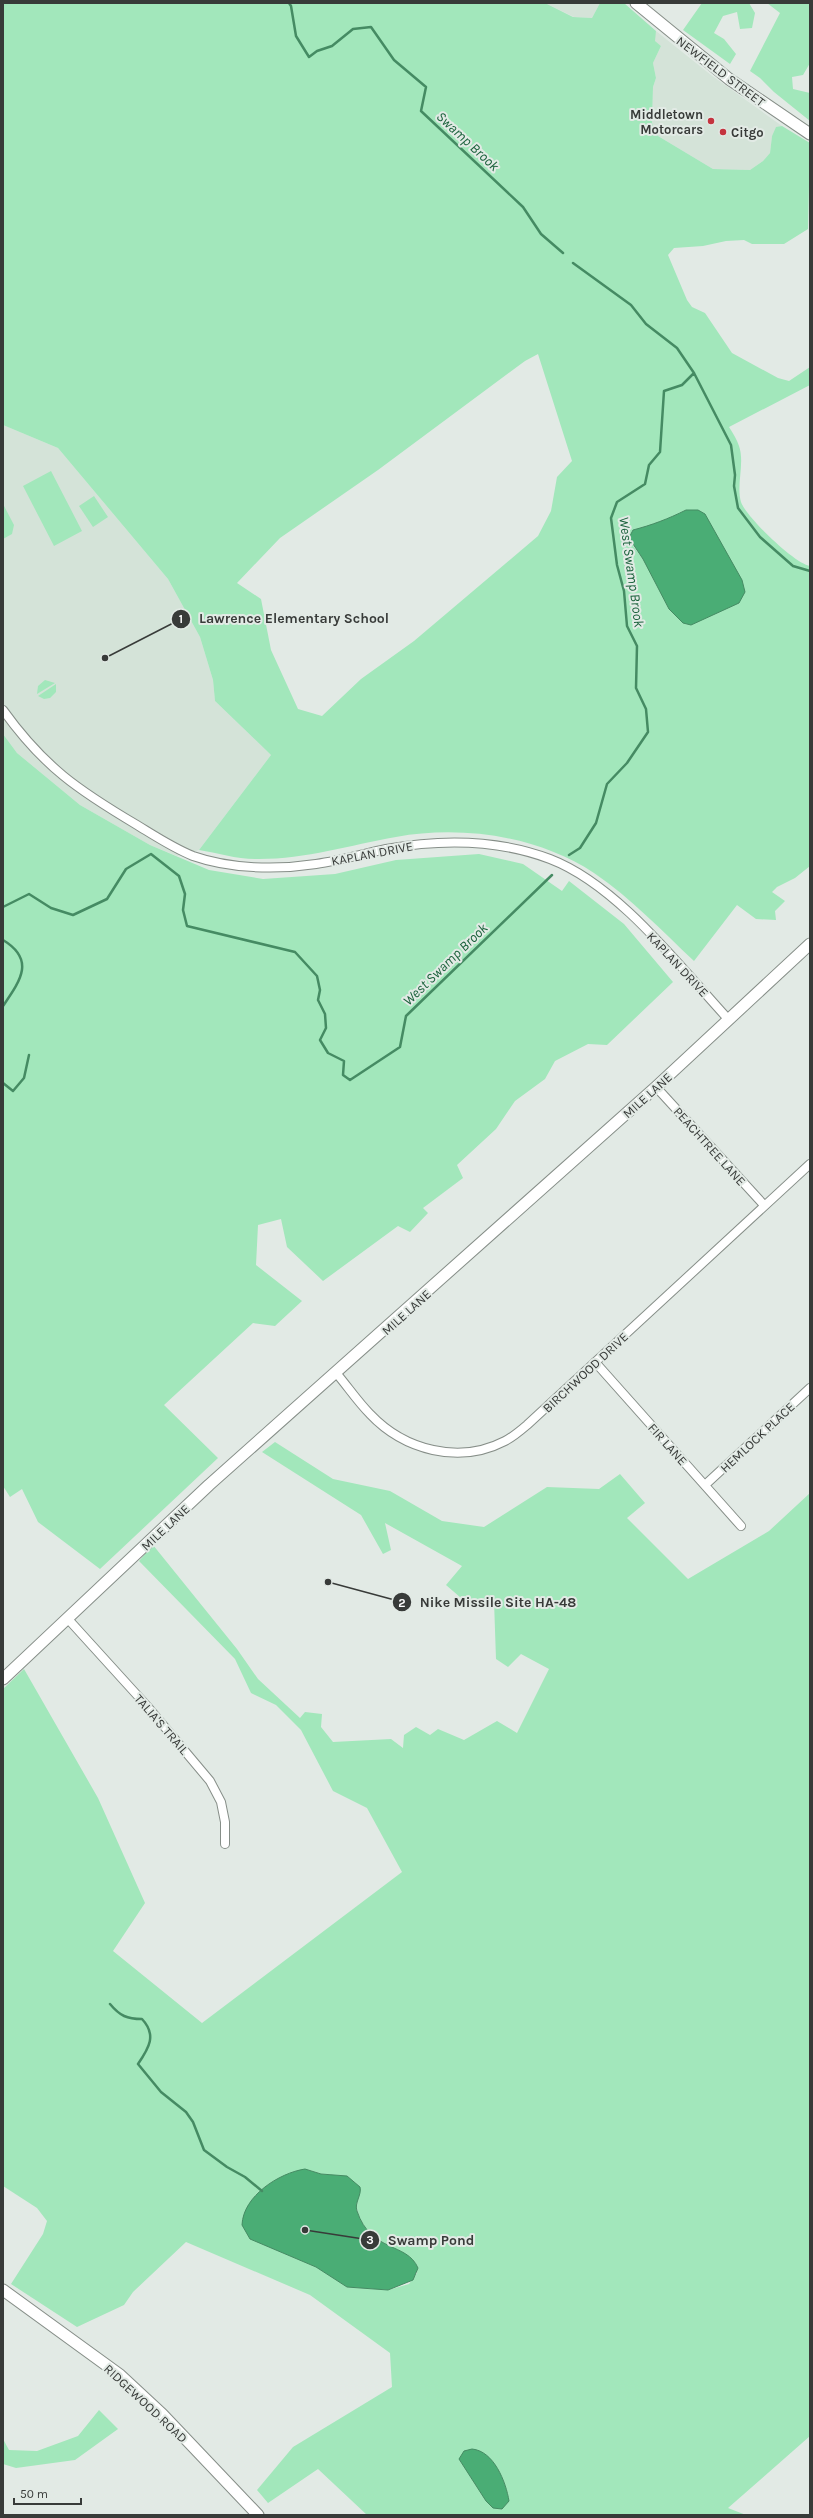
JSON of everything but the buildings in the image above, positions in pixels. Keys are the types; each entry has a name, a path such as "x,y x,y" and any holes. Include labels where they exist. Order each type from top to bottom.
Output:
{"street":[{"name":"NEWFIELD STREET","path":"636,3 729,80 810,134"},
{"name":"KAPLAN DRIVE","path":"3,710 39,755 59,775 89,797 173,846 194,856 216,862 271,868 315,864 387,849 437,842 488,844 525,851 552,860 596,885 618,903 729,1020"},
{"name":"MILE LANE","path":"3,1679 209,1485 337,1374 656,1087 810,944"},
{"name":"PEACHTREE LANE","path":"656,1087 764,1205"},
{"name":"BIRCHWOOD DRIVE","path":"337,1374 370,1414 404,1442 446,1453 485,1449 505,1441 527,1425 810,1164"},
{"name":"FIR LANE","path":"595,1362 741,1526"},
{"name":"HEMLOCK PLACE","path":"705,1485 810,1388"},
{"name":"TALIA'S TRAIL","path":"68,1619 147,1706 210,1780 221,1802 226,1822 225,1844"},
{"name":"RIDGEWOOD ROAD","path":"3,2290 120,2375 162,2414 258,2515"}],"shaded area":[{"path":"3,3 545,3 573,17 592,18 600,3 624,3 656,31 655,41 661,46 653,63 656,78 653,87 652,123 658,136 713,169 750,170 763,161 770,153 772,136 776,127 782,126 810,143 808,229 784,244 752,244 744,240 726,241 703,246 674,248 668,255 687,300 692,307 705,313 732,353 778,378 789,381 810,367 810,385 729,427 737,441 741,453 739,488 741,502 745,509 761,528 783,549 810,566 810,866 795,878 777,887 772,892 785,901 775,911 776,920 756,919 737,905 694,961 621,893 594,873 572,860 549,850 524,842 473,833 447,832 396,837 294,857 251,859 199,850 271,755 215,701 213,680 200,637 168,579 58,448 3,425","holes":["538,354 572,461 557,477 551,511 538,536 414,641 361,679 322,716 298,709 271,650 261,599 237,583 280,538 378,470 525,361","686,510 643,559 631,543 633,530 664,521"]},
{"path":"545,3 600,3 592,18 574,17"},
{"path":"702,3 749,3 755,13 752,28 740,29 737,12 723,16 714,33 724,39 736,54 730,64 683,30"},
{"path":"767,3 810,3 810,63 803,75 792,77 793,89 810,93 810,121 750,71 780,13"},
{"path":"656,31 711,75 782,126 776,128 772,136 770,153 763,161 750,170 713,169 658,136 652,123 653,87 656,78 653,63 661,46 654,41"},
{"path":"3,425 58,448 168,579 200,637 213,680 215,701 271,755 199,850 177,856 150,845 80,805 17,753 3,734"},
{"path":"51,471 82,531 54,546 23,486"},
{"path":"94,496 108,517 93,527 79,506"},
{"path":"3,504 14,525 12,534 3,539"},
{"path":"686,510 698,510 705,514 742,580 745,592 739,603 691,625 683,623 669,609 643,559 629,538 633,530 660,522"},
{"path":"45,680 55,683 37,694 38,686"},
{"path":"56,684 56,692 50,698 44,699 38,696"},
{"path":"3,734 17,753 80,805 150,845 209,870 263,879 335,874 396,860 479,854 523,864 562,891 569,881 624,924 673,982 607,1045 588,1044 555,1061 545,1079 515,1101 496,1129 457,1165 463,1178 423,1208 428,1213 410,1232 398,1226 323,1281 287,1247 281,1219 258,1225 256,1265 302,1301 275,1326 253,1323 164,1405 218,1458 100,1569 38,1522 22,1489 10,1497 3,1486"},
{"path":"275,1442 333,1479 390,1491 442,1521 484,1527 547,1487 599,1489 620,1474 645,1503 627,1518 688,1579 769,1531 810,1493 810,2436 728,2508 746,2515 367,2515 318,2469 268,2503 257,2490 293,2447 392,2387 390,2353 310,2295 186,2242 133,2292 124,2305 77,2327 11,2284 43,2234 47,2221 37,2208 3,2186 3,1689 24,1669 98,1798 145,1903 113,1951 202,2023 402,1872 367,1808 333,1791 301,1730 276,1705 251,1693 235,1659 139,1561 153,1545 237,1649 258,1679 300,1718 305,1712 322,1714 321,1727 333,1742 391,1739 403,1748 404,1735 416,1727 430,1735 438,1729 464,1740 497,1721 517,1733 549,1669 521,1654 508,1667 496,1659 494,1601 461,1598 446,1585 462,1566 385,1523 391,1550 383,1554 361,1515 262,1452","holes":["309,2170 321,2174 330,2174 357,2204 359,2216 368,2231 385,2244 402,2253 415,2264 417,2273 409,2284 388,2290 347,2287 316,2267 250,2239 242,2220 253,2198 260,2191 275,2181 292,2174","490,2458 504,2484 483,2496 459,2459"]},
{"path":"305,2169 321,2174 347,2176 360,2187 356,2208 363,2224 371,2234 380,2241 406,2254 413,2260 418,2268 413,2280 388,2290 347,2287 316,2267 250,2239 242,2225 244,2214 256,2196 264,2188 284,2175"},
{"path":"99,2410 118,2429 75,2460 16,2468 3,2464 3,2439 9,2450 37,2451 78,2436"},
{"path":"472,2449 487,2455 493,2461 502,2477 509,2501 502,2509 493,2508 486,2501 459,2459 464,2451"}],"waterway":[{"name":"Swamp Brook","path":"289,3 291,6 296,36 309,57 317,51 332,46 353,29 371,27 394,60 426,87 421,111 523,207 541,234 563,253"},
{"path":"573,263 631,305 646,324 677,348 694,373 731,445 735,475 734,486 738,508 760,537 793,566 810,571"},
{"name":"West Swamp Brook","path":"569,855 580,848 596,823 607,784 627,763 648,732 646,709 636,688 637,646 627,626 624,591 617,565 611,518 617,502 645,484 649,465 660,452 664,391 682,385 694,373"},
{"name":"West Swamp Brook","path":"3,907 29,894 51,908 73,915 107,899 126,869 151,854 179,876 185,894 183,910 187,926 295,952 317,976 320,990 318,1000 325,1014 326,1028 320,1040 328,1053 344,1061 343,1075 350,1080 400,1047 406,1016 552,875"},
{"name":"West Swamp Brook","path":"3,940 19,955 22,963 22,971 19,979 3,1006"},
{"name":"West Swamp Brook","path":"3,1083 13,1091 24,1078 29,1055"},
{"name":"West Swamp Brook","path":"110,2004 124,2016 142,2019 147,2025 150,2042 138,2064 161,2092 186,2112 193,2122 204,2150 227,2167 245,2177 262,2191"}],"place":[{"name":"Middletown Motorcars","path":"711,121"},
{"name":"Citgo","path":"723,132"},
{"name":"Lawrence Elementary School","path":"105,658"},
{"name":"Nike Missile Site HA-48","path":"328,1582"},
{"name":"Swamp Pond","path":"305,2230"}]}
